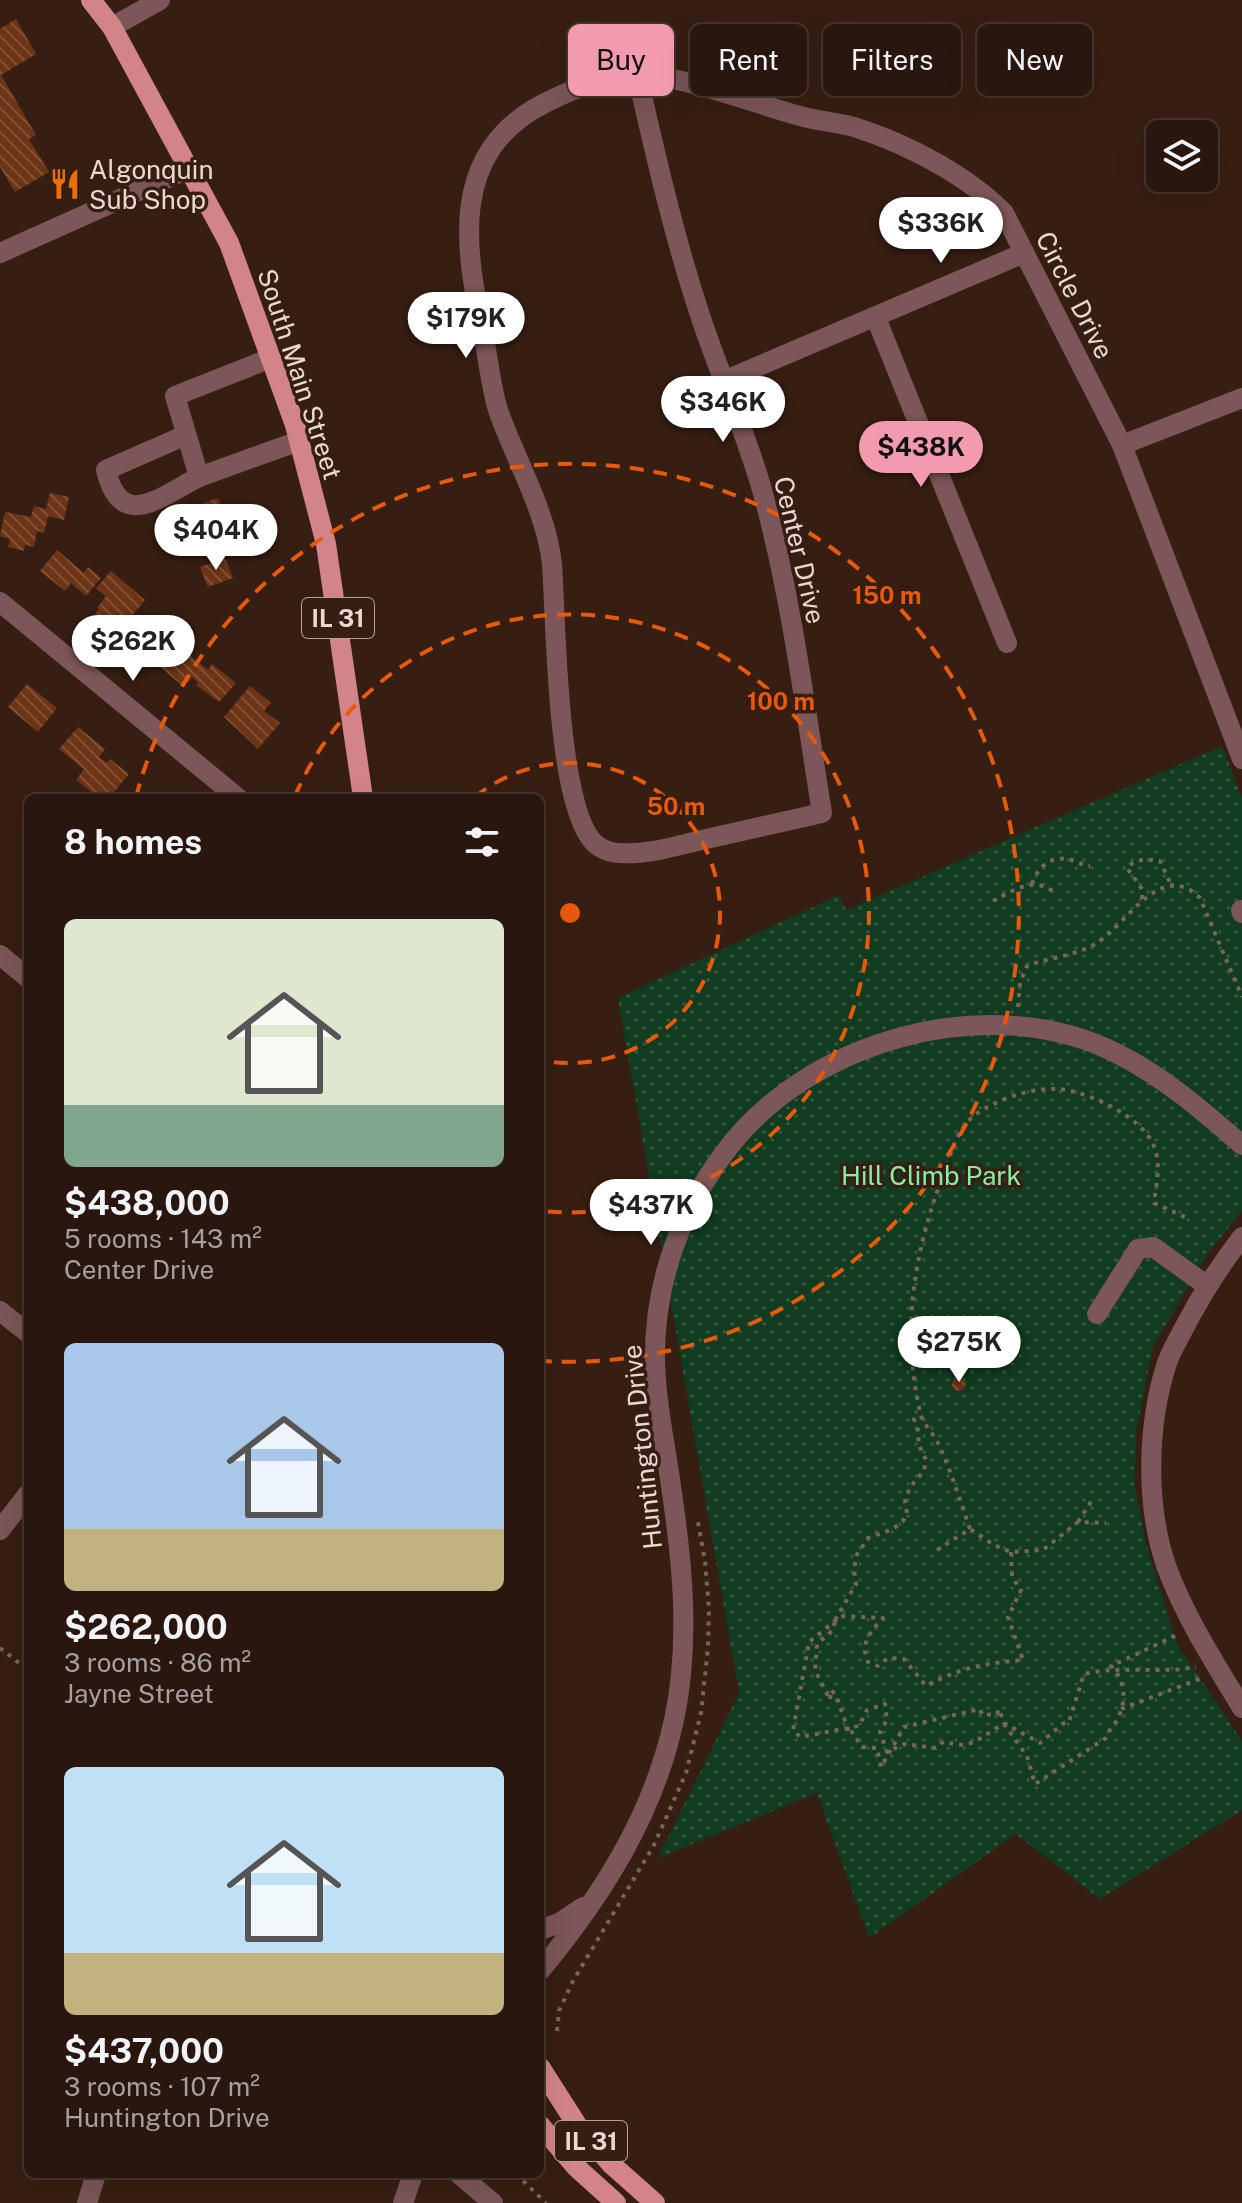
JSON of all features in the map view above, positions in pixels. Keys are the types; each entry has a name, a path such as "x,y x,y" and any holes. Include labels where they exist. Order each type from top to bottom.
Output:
{"main road":[{"name":"South Main Street","path":"91,0 112,27 229,243 271,358 299,441 326,544 362,794"},
{"name":"IL 31","path":"544,2073 577,2125 611,2164 655,2203"},
{"name":"IL 31","path":"544,2130 576,2167 616,2203"}],"street":[{"path":"112,27 160,0"},
{"name":"Circle Drive","path":"674,78 805,118 859,128 925,158 983,192 1004,213 1122,445 1242,759"},
{"name":"Circle Drive","path":"568,92 517,119 489,153 471,189 469,241 472,281 497,408 542,523 551,560 567,765 574,801 586,832 599,846 617,853 666,849 822,813"},
{"name":"Center Drive","path":"642,96 659,171 698,310 726,380 767,511 793,631 822,813"},
{"path":"0,253 190,168"},
{"path":"726,380 1024,253"},
{"path":"876,318 1007,643"},
{"path":"199,477 175,396 271,358"},
{"path":"1122,445 1242,398"},
{"path":"186,435 106,470 118,499 131,506 146,504 199,477 299,441"},
{"path":"0,602 233,794"},
{"path":"0,955 24,975"},
{"name":"Huntington Drive","path":"544,1966 596,1897 643,1817 673,1722 683,1647 683,1602 675,1514 656,1381 656,1330 666,1271 677,1235 691,1205 733,1140 760,1112 790,1089 855,1052 918,1032 988,1023 1051,1032 1116,1053 1185,1096 1242,1145"},
{"path":"1242,1237 1206,1285 1167,1361 1153,1429 1154,1525 1167,1567 1183,1606 1242,1708"},
{"path":"1097,1314 1138,1249 1153,1247 1206,1285"},
{"path":"0,1311 24,1330"},
{"path":"0,1530 24,1499"},
{"path":"544,1929 559,1923 596,1897"},
{"path":"87,2203 95,2178"},
{"path":"403,2203 412,2178"},
{"path":"464,2178 493,2203"}],"path":[{"path":"1032,884 1037,870 1059,859 1075,860 1090,866"},
{"path":"1142,899 1142,889 1127,868 1130,864 1149,859 1160,861 1172,887"},
{"path":"993,901 1032,884 1049,888 1055,893"},
{"path":"1018,1009 1020,983 1027,966 1097,943 1119,926 1142,899 1157,889 1181,885 1192,889 1200,898 1242,997"},
{"path":"1094,1497 1078,1522 1043,1550 1011,1552 970,1529 941,1451 920,1416 914,1369 912,1288 932,1206 956,1139 974,1116 1015,1095 1056,1089 1097,1099 1130,1117 1155,1146 1159,1170 1154,1203 1189,1219"},
{"path":"920,1416 914,1419 919,1433 918,1443 926,1460 924,1471 910,1487 905,1501 907,1513 893,1529 868,1538 856,1556 856,1584 832,1631 817,1644 815,1670 830,1700 831,1690 836,1695 845,1728 850,1735 852,1732 855,1734 862,1747 877,1748 881,1767 904,1727 980,1709 982,1715 997,1714 999,1709 1004,1723 1040,1743 1069,1722 1084,1674 1115,1670 1175,1671 1198,1666"},
{"path":"557,2031 559,2011 573,1981 654,1845 686,1773 701,1713 708,1647 707,1585 697,1516"},
{"path":"1078,1522 1106,1523"},
{"path":"937,1550 970,1529"},
{"path":"1011,1552 1012,1577 1021,1590 1008,1617 1023,1660 984,1663 946,1675 926,1686 904,1659 888,1658 878,1666 868,1662 864,1653 867,1636 883,1618 841,1616 809,1642 793,1730 800,1737 859,1726 867,1710 885,1704 887,1720 880,1732 887,1752 904,1744 936,1748 944,1741 959,1747 970,1745 1004,1724 1027,1756 1035,1784 1106,1738 1109,1728 1118,1719 1123,1689 1120,1675 1111,1666 1179,1634"},
{"path":"0,1648 24,1667"},
{"path":"1121,1709 1204,1677"},
{"path":"520,2178 546,2203"}],"green space":[{"name":"Hill Climb Park","path":"1222,746 1242,798 1242,1211 1208,1253 1153,1347 1136,1433 1135,1486 1145,1540 1177,1644 1242,1741 1242,1810 1100,1899 1016,1834 869,1938 817,1793 658,1858 739,1693 618,998 839,895 846,910"}],"building":[{"path":"16,19 36,54 1,75 36,135 29,139 49,172 15,192 0,167 0,29"},
{"path":"50,493 69,497 64,520 48,516 44,533 37,531 34,547 25,545 24,551 8,547 10,539 0,536 5,512 31,517 34,506 46,509"},
{"path":"219,499 228,526 173,550 168,539 162,542 154,525"},
{"path":"57,550 84,573 88,567 101,578 86,596 71,583 65,591 40,571"},
{"path":"225,558 233,578 208,587 200,567"},
{"path":"111,571 145,600 120,630 96,613 106,596 96,588"},
{"path":"166,636 208,670 212,664 236,683 219,702 196,685 198,682 192,677 184,687 148,657"},
{"path":"27,684 57,708 38,732 8,707"},
{"path":"250,686 271,703 264,711 280,723 258,749 224,717"},
{"path":"78,727 105,749 99,757 107,763 110,759 129,774 112,794 94,794 76,780 84,769 59,749"},
{"path":"962,1377 966,1384 963,1390 955,1391 952,1385 954,1378"}],"place":[{"name":"Algonquin Sub Shop","path":"65,184"}]}
